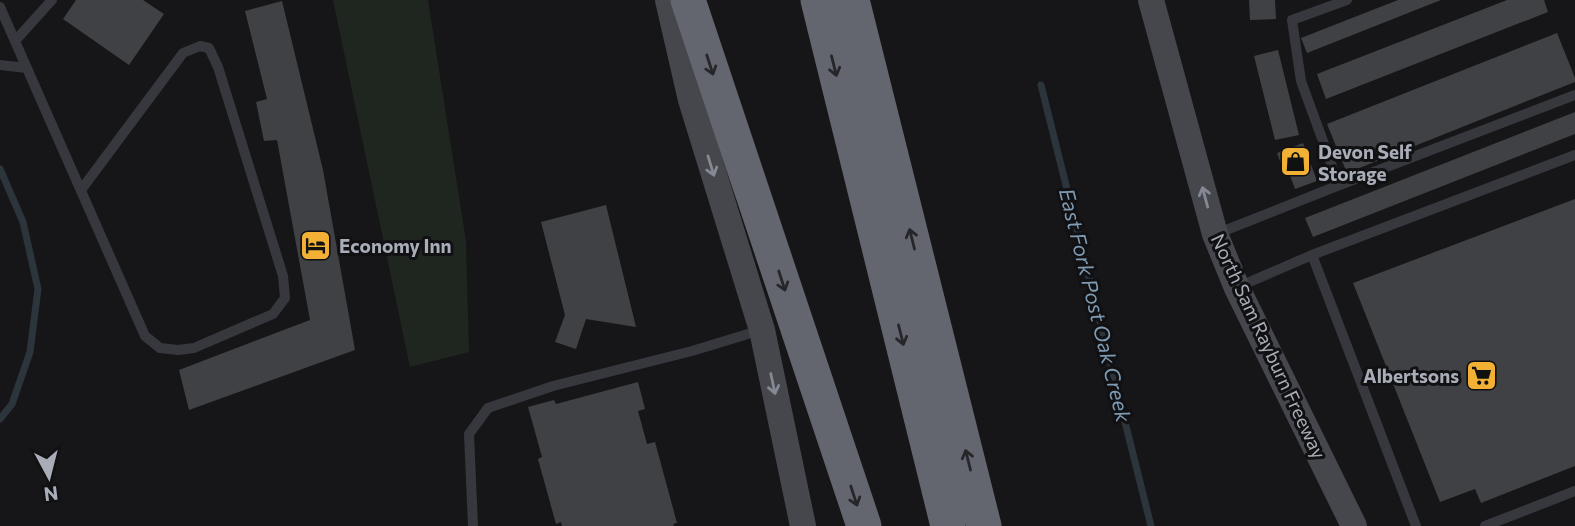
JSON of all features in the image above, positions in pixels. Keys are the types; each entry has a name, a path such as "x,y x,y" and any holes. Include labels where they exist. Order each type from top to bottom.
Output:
{"highway":[{"path":"688,0 864,526"},
{"path":"818,0 948,526"},
{"path":"852,0 984,526"}],"main road":[{"path":"667,0 691,100 762,330 803,526"},
{"name":"North Sam Rayburn Freeway","path":"1151,0 1215,234 1237,288 1354,526"}],"lane":[{"path":"15,41 52,0"},
{"path":"1336,186 1331,163 1301,81 1292,20 1347,0"},
{"path":"0,7 145,336 160,348 194,348 273,314 285,299 283,276 218,66 209,48 200,46 183,53 81,190"},
{"path":"0,65 27,68"},
{"path":"1215,234 1575,95"},
{"path":"1237,288 1312,255 1575,155"},
{"path":"1312,255 1416,526"},
{"path":"473,526 469,434 488,408 553,386 692,351 762,330"},
{"path":"1485,526 1575,491"}],"shaded area":[{"path":"333,0 428,0 466,241 469,352 410,367"}],"building":[{"path":"76,0 143,0 164,14 129,65 63,19"},
{"path":"1249,0 1275,0 1276,19 1250,20"},
{"path":"1398,0 1441,0 1307,53 1301,38"},
{"path":"1507,0 1544,0 1548,12 1326,99 1317,74"},
{"name":"Economy Inn","path":"282,1 323,170 355,350 189,410 179,370 310,320 277,140 264,141 256,102 267,99 245,11"},
{"path":"1557,33 1575,82 1347,173 1327,124"},
{"path":"1278,50 1299,135 1275,140 1254,56"},
{"path":"1575,112 1575,134 1313,237 1305,218"},
{"name":"Devon Self Storage","path":"1303,143 1317,181 1295,189 1288,170 1284,172 1277,153"},
{"name":"Albertsons","path":"1575,199 1575,466 1481,503 1475,489 1440,502 1353,283"},
{"path":"606,205 636,327 586,319 576,349 555,342 565,315 541,222"},
{"path":"638,382 645,409 638,411 647,444 655,442 677,523 673,524 674,526 556,524 538,459 542,457 528,407 554,400 556,404"}],"waterway":[{"name":"East Fork Post Oak Creek","path":"1041,85 1151,526"},
{"path":"0,169 23,222 38,289 30,352 12,404 0,419"}],"place":[{"name":"Devon Self Storage","path":"1295,162"},
{"name":"Economy Inn","path":"316,245"},
{"name":"Albertsons","path":"1482,375"}]}
